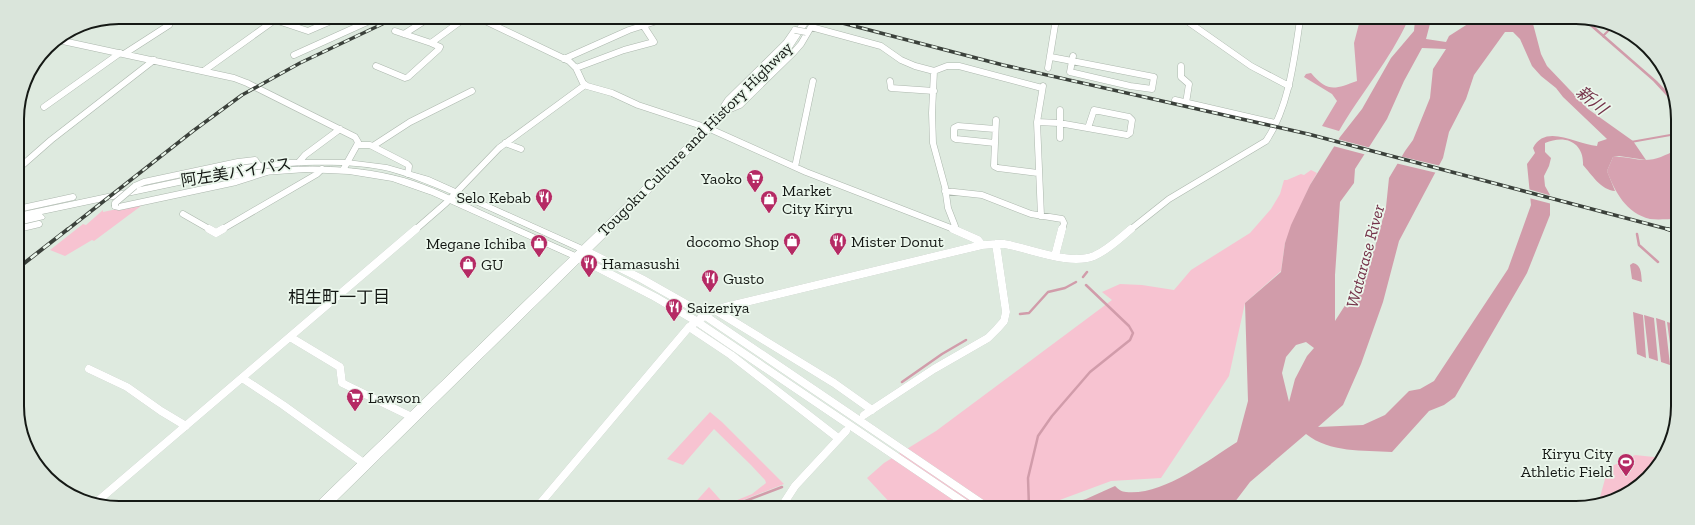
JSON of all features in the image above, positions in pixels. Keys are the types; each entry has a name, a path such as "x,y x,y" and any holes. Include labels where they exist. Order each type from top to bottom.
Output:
{"highway":[{"name":"Tougoku Culture and History Highway","path":"327,501 785,52 804,24"}],"main road":[{"name":"阿左美バイパス","path":"24,215 231,170 259,166 299,162 345,166 383,167 426,179 456,192 580,253"},
{"name":"阿左美バイパス","path":"24,221 196,183 269,171 322,169 345,166 393,178 422,188 580,253"}],"street":[{"path":"205,70 269,24"},
{"path":"291,24 308,31 324,24"},
{"path":"294,55 363,24"},
{"path":"404,34 420,24"},
{"path":"431,43 457,24"},
{"path":"492,24 564,58 576,68 585,85 612,93 638,105 708,128 795,167 974,237 982,245"},
{"path":"564,58 646,24"},
{"path":"1048,68 1055,24"},
{"path":"1190,24 1251,66 1289,86"},
{"path":"542,501 689,327 705,315 715,310 982,245 996,244 1076,259 1098,254 1169,199 1262,144 1268,138 1289,86 1299,24"},
{"path":"576,68 624,50 654,42 643,25"},
{"path":"44,107 122,54 169,26"},
{"path":"807,33 795,30 786,43 728,100 724,106 723,112 740,105 794,52 807,33 811,26 877,45 910,65 934,71 947,66 959,66 1043,87 1037,122 1041,216"},
{"path":"376,66 405,78 440,47 395,31"},
{"path":"64,41 205,70 247,82 355,137 358,142 357,145 345,166"},
{"path":"1051,57 1072,58 1154,77 1152,88 1130,86 1072,72 1070,70 1072,58"},
{"path":"24,164 51,140 154,60"},
{"path":"1181,66 1181,77 1189,84 1186,103"},
{"path":"934,71 932,123 933,143 948,208 955,226 954,229"},
{"path":"795,167 813,81"},
{"path":"890,81 891,88 934,91"},
{"path":"100,499 449,199 505,143 585,85"},
{"path":"373,146 410,122 472,91"},
{"path":"1176,100 1275,123"},
{"path":"1060,110 1060,138"},
{"path":"1037,122 1059,123 1128,135 1130,133 1132,120 1129,117 1094,110 1088,128"},
{"path":"996,120 993,163 995,167 1038,172"},
{"path":"994,143 956,139 954,138 954,128 958,126 996,129"},
{"path":"299,162 305,155 340,129"},
{"path":"505,143 521,149"},
{"path":"357,145 373,146 407,164 409,166 408,174"},
{"path":"259,166 255,160 238,162 144,182 135,186 115,203 115,206 236,182 252,178 269,171"},
{"path":"183,214 216,233 317,174 322,169"},
{"path":"945,191 982,195 1029,213 1059,218 1064,221 1055,256"},
{"path":"24,208 73,197"},
{"path":"24,228 39,224"},
{"path":"864,415 936,368 971,349 1004,322 1006,317 1006,308 996,244"},
{"path":"580,253 654,285 705,315 980,501"},
{"path":"580,253 696,321 962,501"},
{"path":"715,310 751,334 796,360 872,410"},
{"path":"689,327 736,359 838,438"},
{"path":"290,337 340,367 342,370 340,379 342,383 412,417"},
{"path":"89,369 127,387 161,411 186,426"},
{"path":"242,378 283,405 365,464"},
{"path":"786,501 796,486 838,438 846,431"}],"shaded area":[{"path":"1359,24 1406,24 1393,49 1339,131 1322,126 1337,101 1332,94 1304,77 1306,74 1311,73 1322,84 1332,88 1357,81 1354,43"},
{"path":"1415,24 1430,24 1426,39 1446,42 1449,36 1468,24 1533,24 1541,54 1547,66 1588,109 1633,141 1646,160 1619,156 1613,157 1607,171 1615,191 1605,188 1593,177 1583,165 1580,151 1572,142 1560,139 1545,143 1545,152 1551,158 1544,176 1545,186 1550,195 1550,215 1527,273 1455,397 1444,405 1429,411 1392,452 1336,448 1325,445 1306,434 1250,482 1236,501 1079,501 1115,486 1126,492 1140,492 1154,489 1184,476 1237,442 1248,401 1245,303 1281,272 1285,243 1291,225 1310,185 1340,137 1362,109 1391,58 1414,31","holes":["1505,32 1513,32 1520,39 1532,66 1607,139 1598,142 1597,146 1554,136 1546,137 1539,141 1533,148 1535,153 1527,164 1531,205 1508,269 1434,381 1420,389 1409,391 1385,415 1363,425 1318,427 1343,405 1361,364 1383,302 1399,241 1443,158 1449,132 1466,99 1474,75","1422,48 1446,49 1433,69 1430,98 1413,140 1389,178 1386,207 1375,247 1353,293 1335,321 1335,275 1340,202 1354,183 1355,169 1387,119 1404,81","1306,342 1314,348 1307,356 1295,379 1289,402 1282,373 1286,357 1296,345"]},
{"path":"1589,25 1594,26 1657,81 1666,91 1668,97 1653,81"},
{"path":"1671,152 1671,219 1650,219 1634,212 1622,201 1607,171 1613,157 1649,160"},
{"path":"1311,170 1317,173 1310,185 1285,243 1281,271 1245,303 1229,376 1161,478 1111,481 1057,501 888,501 867,478 884,463 936,431 1112,300 1102,292 1120,284 1142,285 1174,290 1191,270 1250,233 1271,209 1280,194 1284,180 1301,174 1304,175"},
{"path":"145,203 94,241 92,240 65,256 50,250 83,224 86,225 103,210 103,212"},
{"path":"1633,263 1640,268 1642,282 1632,279 1630,265"},
{"path":"1633,312 1643,315 1646,358 1637,354"},
{"path":"1644,315 1654,318 1658,361 1649,358"},
{"path":"1656,318 1665,321 1670,365 1661,362"},
{"path":"1667,322 1671,323 1671,351"},
{"path":"710,412 722,422 784,484 741,501 735,501 752,494 766,483 751,465 714,429 683,465 667,459"},
{"name":"Kiryu City Athletic Field","path":"1635,455 1656,457 1647,469 1634,481 1618,491 1600,498 1608,468"},
{"path":"709,487 721,501 696,501"}],"pier":[{"path":"1337,139 1371,148 1367,155 1333,146"},
{"path":"1399,156 1441,166 1437,173 1395,163"},
{"path":"1528,189 1552,196 1552,204 1529,198"}],"waterway":[{"path":"1604,37 1603,36 1609,30"},
{"path":"1631,142 1671,135"},
{"name":"新川","path":"1637,234 1639,245 1658,262"},
{"path":"1083,277 1087,272"},
{"path":"1020,314 1029,313 1048,292 1065,288 1076,282"},
{"path":"1029,501 1028,478 1038,436 1052,416 1090,372 1130,340 1133,333 1129,326 1086,285"},
{"path":"902,382 942,354 966,340"},
{"path":"745,501 782,487"}],"railway":[{"path":"67,230 193,131 242,95 300,63 382,24"},
{"path":"846,24 1003,65 1308,134 1671,230"},
{"path":"24,263 68,229"},
{"path":"1667,229 1671,230"}],"place":[{"name":"Yaoko","path":"755,193"},
{"name":"Selo Kebab","path":"544,212"},
{"name":"Market City Kiryu","path":"769,214"},
{"name":"docomo Shop","path":"792,256"},
{"name":"Mister Donut","path":"838,256"},
{"name":"Megane Ichiba","path":"539,258"},
{"name":"Hamasushi","path":"589,278"},
{"name":"GU","path":"468,279"},
{"name":"Gusto","path":"710,293"},
{"name":"Saizeriya","path":"674,322"},
{"name":"Lawson","path":"355,412"},
{"name":"Kiryu City Athletic Field","path":"1626,477"}],"district":[{"name":"相生町一丁目","path":"339,297"}],"water label":[{"name":"Watarase River","path":"1365,256"}]}
